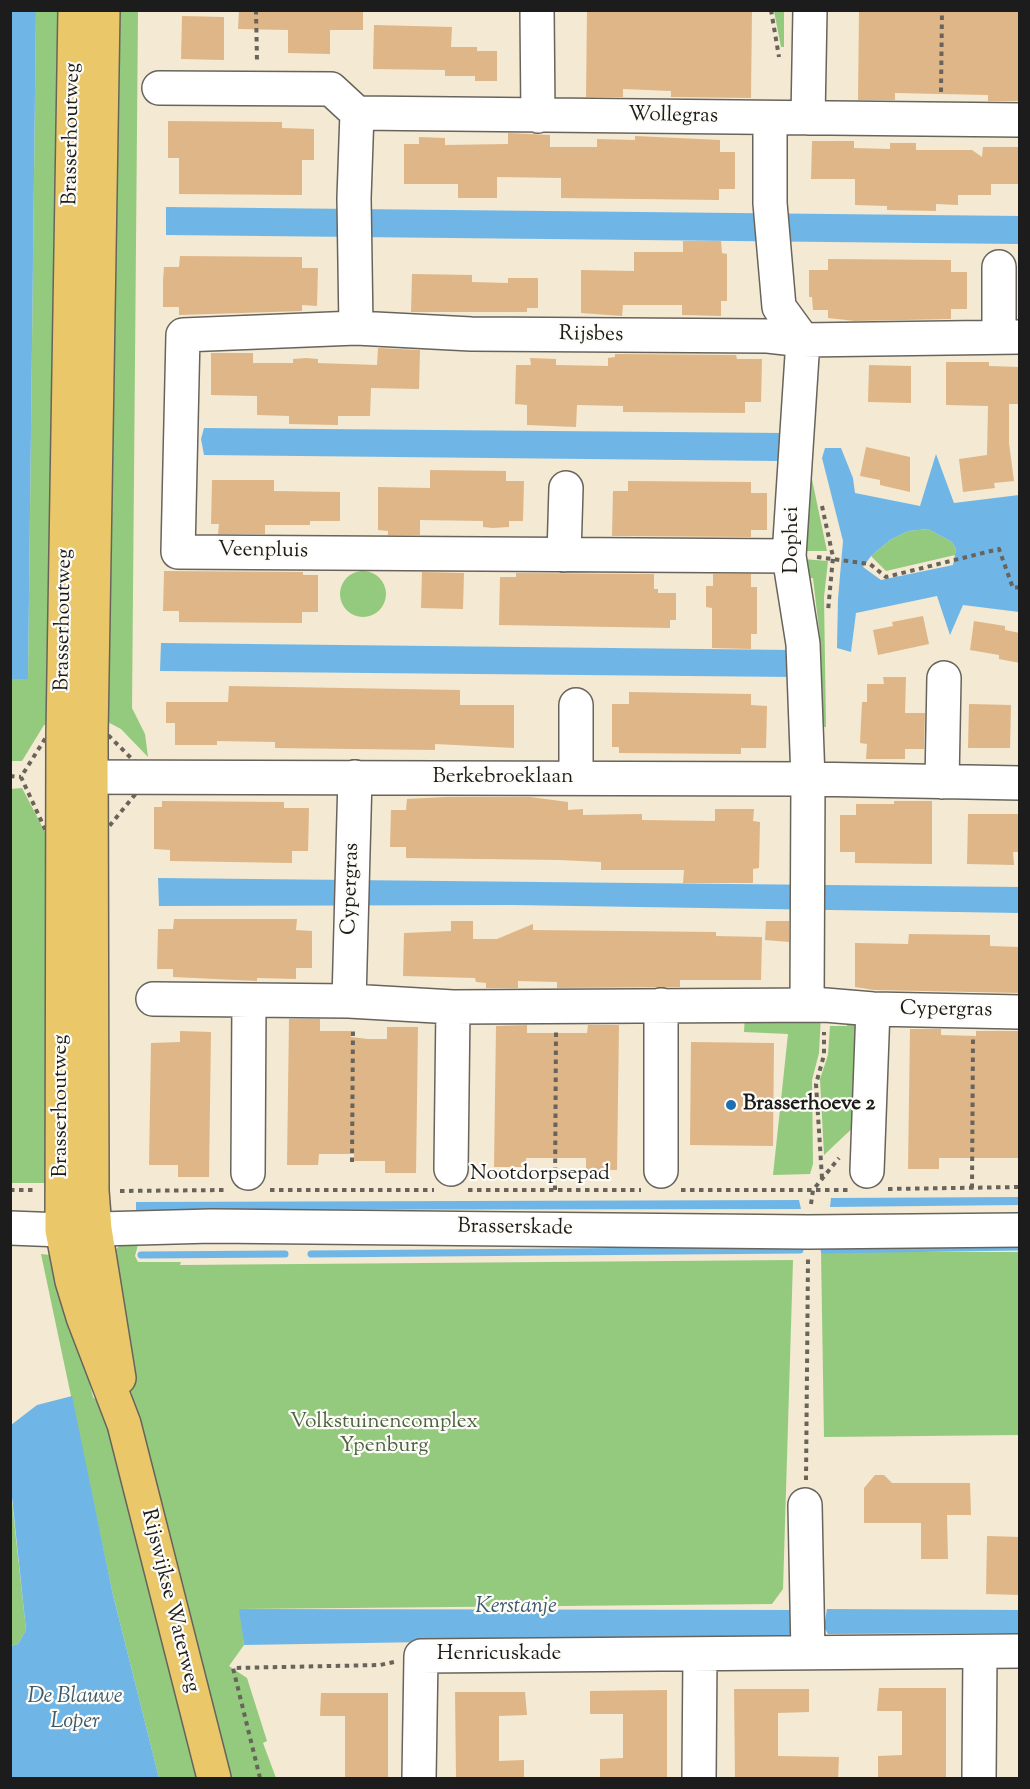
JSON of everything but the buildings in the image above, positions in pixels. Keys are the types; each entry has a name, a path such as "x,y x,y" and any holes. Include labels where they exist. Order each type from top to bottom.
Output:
{"main road":[{"name":"Brasserhoutweg","path":"75,10 63,733 78,777 95,1229"},
{"name":"Brasserhoutweg","path":"62,1230 103,10"},
{"name":"Rijswijkse Waterweg","path":"95,1229 116,1353 124,1424"},
{"name":"Rijswijkse Waterweg","path":"62,1230 72,1281 83,1317 124,1424 214,1779"}],"street":[{"path":"537,10 538,116"},
{"path":"808,118 810,10"},
{"path":"159,88 331,89 357,113 354,198 356,328"},
{"name":"Wollegras","path":"357,113 1020,120"},
{"path":"770,119 770,203 778,307 803,340"},
{"name":"Rijsbes","path":"183,335 356,328 471,334 768,336 803,340 1009,337 999,267"},
{"name":"Veenpluis","path":"183,335 178,552 789,556"},
{"name":"Dophei","path":"803,340 789,556 803,644 808,779 807,923 816,1005"},
{"path":"564,555 566,488"},
{"path":"942,783 944,678"},
{"path":"576,705 576,778"},
{"name":"Berkebroeklaan","path":"78,777 808,779 1020,783"},
{"name":"Cypergras","path":"351,1001 355,777"},
{"name":"Cypergras","path":"153,999 351,1001 453,1007 816,1005 873,1009 1020,1012"},
{"path":"249,1000 249,1184"},
{"path":"661,1005 661,1184"},
{"path":"451,1183 453,1007"},
{"name":"Cypergras","path":"869,1183 873,1009"},
{"name":"Brasserskade","path":"10,1228 62,1230 212,1226 808,1232 1020,1230"},
{"path":"805,1505 808,1653"},
{"name":"Henricuskade","path":"419,1779 421,1656 1020,1651"},
{"path":"980,1652 980,1779"},
{"path":"699,1779 700,1654"}],"path":[{"path":"256,10 258,88"},
{"path":"771,10 779,65"},
{"path":"941,119 942,10"},
{"path":"821,499 833,557 828,619"},
{"path":"833,557 870,564 886,577 999,549 1013,588 1020,587"},
{"path":"10,776 21,777"},
{"path":"351,1001 352,1162"},
{"path":"555,1190 556,1005"},
{"path":"816,1005 824,1055 816,1084 822,1178"},
{"path":"972,1188 974,1012"},
{"name":"Nootdorpsepad","path":"92,1191 249,1184 451,1183 555,1190 661,1184 869,1183 972,1188 1020,1187"},
{"path":"805,1505 808,1232"},
{"path":"260,1779 233,1668 380,1665 421,1656"}],"green space":[{"path":"36,11 57,11 57,27 66,32 58,723 44,725 22,761 11,761 10,679 28,679"},
{"path":"114,11 138,11 132,708 145,734 148,757 121,729 102,719"},
{"path":"774,11 784,11 784,47 781,47"},
{"path":"809,465 827,551 805,551"},
{"path":"928,529 952,542 956,549 955,555 886,571 871,556 890,540 908,531"},
{"path":"803,559 828,561 824,597 826,727 816,727 815,695 822,693 821,646 813,645 813,638 820,638 813,578 805,579"},
{"path":"363,571 379,578 386,594 379,610 363,617 347,610 340,594 347,578"},
{"path":"22,788 53,847 55,1183 11,1183 10,789"},
{"path":"745,1015 821,1015 819,1053 812,1080 813,1164 810,1174 773,1175 788,1034 744,1032"},
{"path":"847,1019 862,1020 860,1121 824,1155 820,1079 828,1055 830,1026 847,1026"},
{"name":"Volkstuinencomplex Ypenburg","path":"139,1241 135,1256 138,1262 181,1262 180,1265 793,1260 783,1589 772,1604 240,1609 244,1645 229,1666 247,1678 267,1741 263,1743 276,1778 226,1778 136,1418 106,1260 121,1244"},
{"path":"821,1252 1019,1252 1019,1435 824,1437"},
{"path":"41,1254 59,1256 93,1397 109,1412 203,1778 159,1778 113,1595"},
{"path":"12,1502 26,1630 18,1644 11,1646"}],"water":[{"path":"36,10 28,679 11,679 10,11"},
{"path":"166,207 1020,216 1019,244 166,235"},
{"path":"204,428 785,433 778,461 204,455 201,439"},
{"path":"825,448 841,448 853,478 855,493 920,506 936,454 954,503 1019,495 1019,612 963,605 950,635 937,596 856,613 851,652 837,648 843,541 822,458","holes":["928,529 952,542 956,549 953,565 881,580 863,567 871,556 890,540 908,531"]},
{"path":"161,643 792,650 794,677 160,671"},
{"path":"158,878 1019,887 1020,913 513,905 159,906"},
{"path":"1019,1197 1019,1205 830,1207 831,1198"},
{"path":"799,1200 801,1209 136,1210 136,1202"},
{"name":"De Blauwe Loper","path":"72,1396 113,1595 159,1778 11,1778 11,1646 18,1644 26,1630 11,1488 11,1425 37,1405"},
{"path":"239,1609 792,1610 791,1636 244,1645"},
{"path":"827,1609 1019,1610 1019,1633 828,1634 824,1627"}],"waterway":[{"path":"824,1250 1020,1247"},
{"path":"311,1254 800,1250"},
{"path":"141,1255 285,1254"}],"place":[{"name":"Brasserhoeve 2","path":"731,1105"}],"water label":[{"name":"Kerstanje","path":"516,1608"}]}
